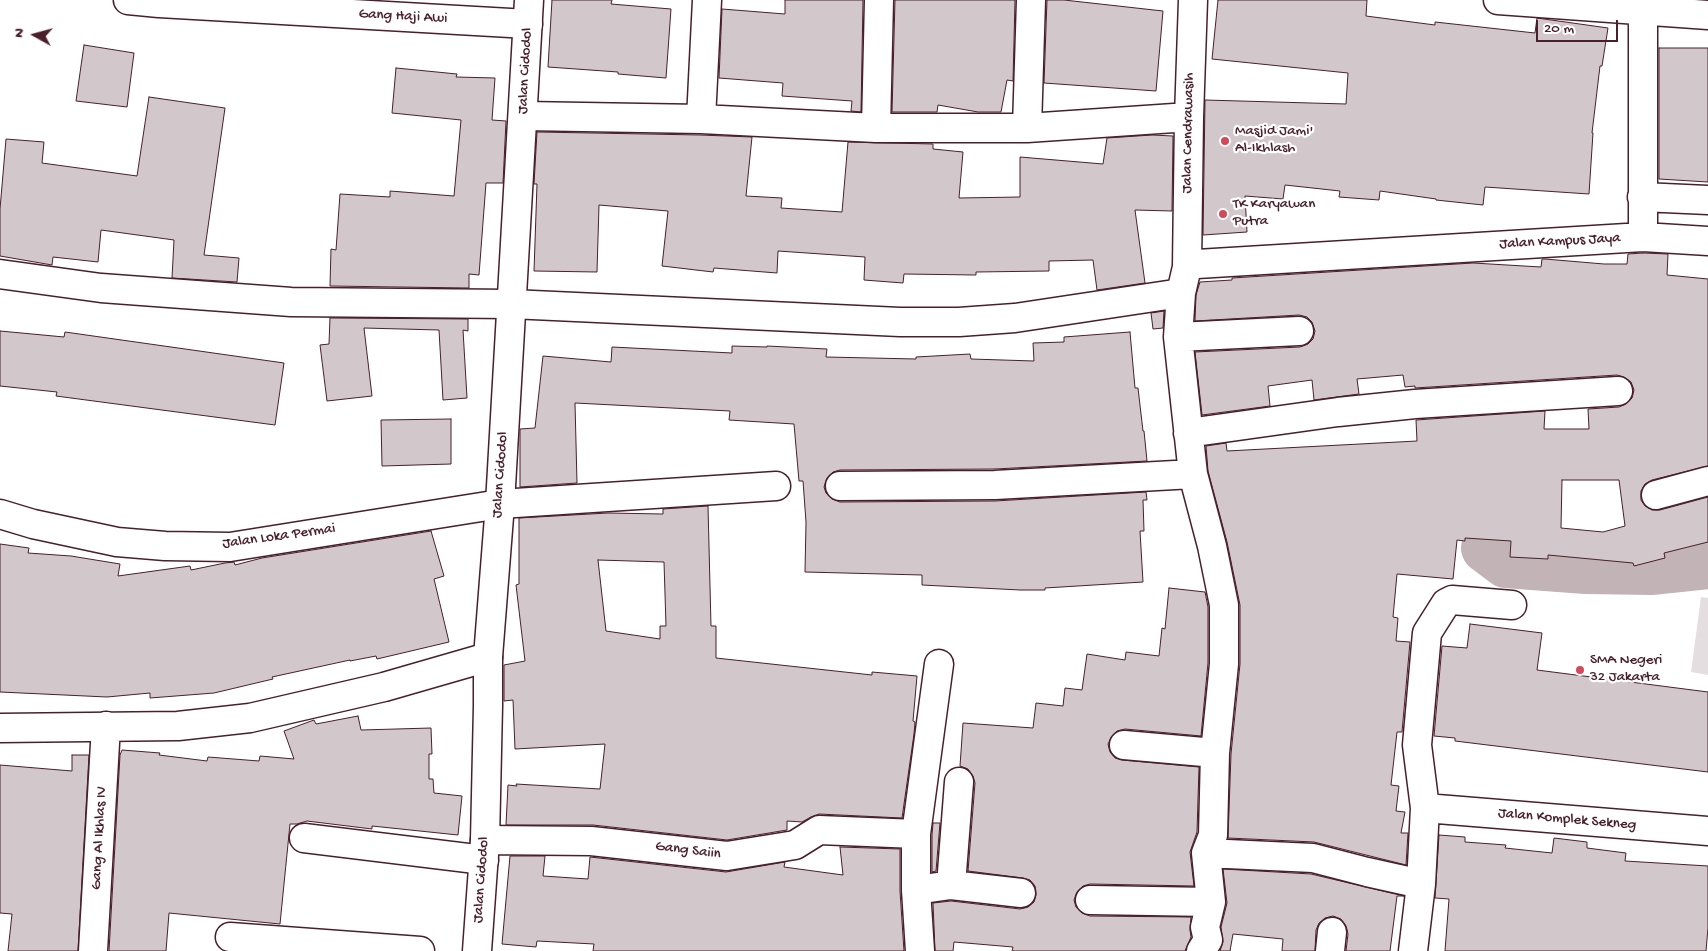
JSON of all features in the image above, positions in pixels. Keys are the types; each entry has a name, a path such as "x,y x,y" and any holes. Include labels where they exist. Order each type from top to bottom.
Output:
{"street":[{"name":"Gang Haji Awi","path":"128,0 159,3 529,12"},
{"path":"701,119 707,0"},
{"path":"876,128 879,0"},
{"path":"1027,128 1031,0"},
{"name":"Jalan Cendrawasih","path":"1193,0 1187,267 1181,293 1178,337 1193,474 1212,546 1224,605 1224,664 1215,753 1213,834 1206,853"},
{"path":"1498,0 1708,14"},
{"name":"Jalan Kampus Jaya","path":"1187,267 1197,264 1643,237 1643,10"},
{"name":"Jalan Cidodol","path":"477,951 484,850 488,661 500,504 529,12"},
{"path":"524,116 701,119 876,128 1027,128 1189,117"},
{"path":"1642,197 1708,200"},
{"path":"1643,237 1708,240"},
{"path":"0,274 101,288 291,302 511,304 900,322 959,322 1015,318 1181,293"},
{"path":"1178,337 1299,331"},
{"path":"1188,433 1338,412 1415,404 1618,391"},
{"path":"840,486 995,485 1193,474"},
{"path":"1656,495 1708,481"},
{"name":"Jalan Loka Permai","path":"0,514 33,524 118,542 165,546 230,547 500,504 776,486"},
{"path":"1413,951 1421,884 1426,808 1418,745 1427,632 1446,603 1452,600 1512,606"},
{"path":"0,728 178,726 250,718 488,661"},
{"path":"920,951 916,890 916,834 939,664"},
{"name":"Gang Al Ikhlas IV","path":"93,951 106,726"},
{"path":"1124,745 1215,753"},
{"path":"951,885 959,782"},
{"name":"Jalan Komplek Sekneg","path":"1426,808 1708,831"},
{"name":"Gang Saiin","path":"304,838 484,850 590,841 728,856 795,845 819,830 916,834"},
{"path":"1201,951 1208,940 1205,927 1211,902 1206,853 1313,858 1421,884"},
{"path":"916,890 951,885 1021,893"},
{"path":"1090,900 1211,902"},
{"path":"230,937 420,951"}],"shaded area":[{"path":"1701,597 1708,598 1708,675 1691,672"}],"building":[{"path":"552,0 612,0 611,4 671,9 666,78 618,74 618,72 548,67"},
{"path":"785,0 863,0 861,112 851,111 852,101 782,96 783,83 719,78 722,9 785,14"},
{"path":"895,0 1015,0 1013,81 1007,80 1001,112 978,112 938,105 937,112 892,112"},
{"path":"1047,0 1064,0 1163,11 1156,91 1044,83"},
{"path":"1218,0 1367,0 1366,16 1435,25 1435,22 1535,33 1537,18 1608,28 1602,66 1600,66 1592,133 1589,194 1485,187 1483,205 1380,191 1379,200 1339,197 1340,191 1285,185 1283,199 1245,196 1247,232 1203,235 1205,100 1346,104 1348,73 1212,59"},
{"path":"84,45 134,53 127,107 76,101"},
{"path":"1659,48 1708,48 1708,182 1659,179"},
{"path":"396,68 457,74 456,77 495,78 492,120 506,121 503,183 486,183 479,275 469,274 469,288 330,286 331,249 336,250 340,194 390,197 390,191 454,196 461,120 392,113"},
{"path":"149,97 225,108 204,255 239,258 237,282 172,278 174,240 101,230 98,262 53,257 52,265 0,256 0,209 6,139 44,142 42,163 137,176"},
{"path":"537,132 752,137 746,196 782,198 781,208 842,212 848,142 933,144 933,149 963,152 959,198 1020,197 1020,157 1103,164 1107,138 1152,135 1173,136 1172,211 1135,210 1145,283 1097,290 1093,260 1049,261 1049,271 976,272 976,275 904,274 903,283 864,280 865,257 778,251 777,273 714,268 713,272 662,266 668,211 599,205 597,272 534,271 537,184 534,184"},
{"path":"1628,254 1668,254 1667,275 1708,279 1708,466 1652,480 1645,484 1641,491 1641,500 1645,506 1652,510 1660,510 1708,497 1708,542 1664,553 1665,558 1634,566 1633,563 1548,555 1548,559 1510,557 1511,541 1465,538 1465,541 1457,540 1453,579 1397,574 1393,617 1398,618 1396,641 1410,642 1402,732 1397,732 1391,785 1399,786 1396,811 1405,812 1401,833 1408,833 1406,865 1314,842 1228,838 1231,754 1240,664 1240,605 1227,542 1208,471 1206,446 1226,443 1227,451 1417,441 1416,420 1545,411 1544,429 1589,429 1588,409 1619,407 1626,404 1632,398 1634,390 1631,382 1617,375 1415,388 1415,386 1405,387 1403,375 1357,379 1359,394 1314,400 1312,380 1268,386 1270,406 1202,415 1195,352 1300,347 1308,344 1313,339 1315,331 1312,322 1307,317 1299,315 1195,321 1196,295 1200,282 1232,280 1232,278 1473,263 1541,267 1542,259 1627,264","holes":["1562,480 1619,480 1625,526 1603,532 1561,528"]},
{"path":"1164,311 1163,328 1153,329 1151,313"},
{"path":"330,318 468,319 468,331 463,330 467,398 443,400 439,330 364,328 372,396 327,401 320,345 329,344"},
{"path":"0,331 64,337 65,332 284,363 275,425 56,396 57,392 0,386"},
{"path":"1130,332 1135,388 1138,388 1147,461 995,469 840,470 833,472 827,478 824,487 826,493 832,499 840,502 995,501 1146,492 1147,500 1143,500 1144,531 1140,531 1143,582 1045,588 1045,590 1020,590 922,585 922,575 805,572 806,522 803,481 799,481 794,424 729,420 730,411 575,403 577,483 520,487 520,429 535,428 543,356 611,362 612,347 732,353 732,346 767,346 827,349 826,357 916,359 916,357 970,354 971,359 1034,361 1033,343 1064,342 1064,337"},
{"path":"451,419 451,464 382,466 381,420"},
{"path":"708,506 711,626 716,626 716,658 872,675 872,672 917,676 913,721 915,722 914,734 902,818 819,814 802,822 787,821 787,830 727,840 593,825 506,825 508,785 600,789 605,744 515,749 513,700 504,701 504,665 525,661 516,585 519,584 519,518 608,513 663,514 663,509","holes":["598,560 664,562 666,626 660,626 660,639 606,631"]},
{"path":"431,531 444,576 434,579 449,642 377,659 376,656 350,660 272,677 273,679 214,693 150,698 150,693 107,697 0,692 0,544 29,548 28,553 71,556 120,564 118,576 190,566 191,570 225,563 234,562 235,565 262,558"},
{"path":"1169,588 1205,592 1208,607 1208,663 1201,736 1125,729 1117,731 1108,744 1110,752 1115,758 1122,760 1199,767 1197,832 1190,852 1194,886 1090,884 1083,886 1077,892 1074,900 1076,907 1082,913 1090,916 1191,917 1191,937 1185,951 1012,951 1013,947 954,942 953,951 935,951 933,903 951,901 1020,909 1028,907 1034,902 1036,895 1035,886 1030,880 968,871 975,783 968,769 960,766 963,723 1033,728 1036,703 1063,706 1065,688 1082,690 1087,654 1125,660 1126,652 1159,656 1162,628 1165,629"},
{"path":"1470,624 1542,633 1537,670 1708,692 1708,772 1455,741 1455,738 1434,736 1442,646 1467,648"},
{"path":"358,716 361,730 431,728 432,754 429,754 429,779 433,779 434,793 462,796 458,835 372,826 372,829 307,821 290,824 280,924 169,913 166,951 109,951 120,755 122,750 160,753 159,755 207,761 208,757 259,761 260,756 294,759 284,731 314,720 316,724"},
{"path":"72,755 89,755 78,951 8,951 12,914 0,913 0,765 72,771"},
{"path":"933,823 940,823 936,871 932,872 932,835"},
{"path":"1439,835 1465,837 1465,842 1506,845 1505,848 1552,853 1554,838 1587,842 1587,848 1626,853 1625,861 1708,866 1706,951 1445,951 1449,899 1435,898"},
{"path":"840,847 900,849 900,891 904,951 593,951 594,944 537,941 536,947 502,944 510,856 545,856 543,876 588,879 590,857 726,872 785,862 784,867 843,875"},
{"path":"1223,869 1311,874 1404,896 1397,896 1390,951 1346,951 1348,934 1346,926 1341,919 1333,916 1325,918 1319,923 1316,930 1315,951 1282,951 1283,939 1233,934 1230,951 1220,951 1223,942 1221,927 1227,903"}],"waterway":[{"path":"1486,548 1506,563 1586,569 1653,570 1708,564"}],"place":[{"name":"Masjid Jami' Al-Ikhlash","path":"1225,141"},
{"name":"TK Karyawan Putra","path":"1223,214"},
{"name":"SMA Negeri 32 Jakarta","path":"1580,670"}]}
